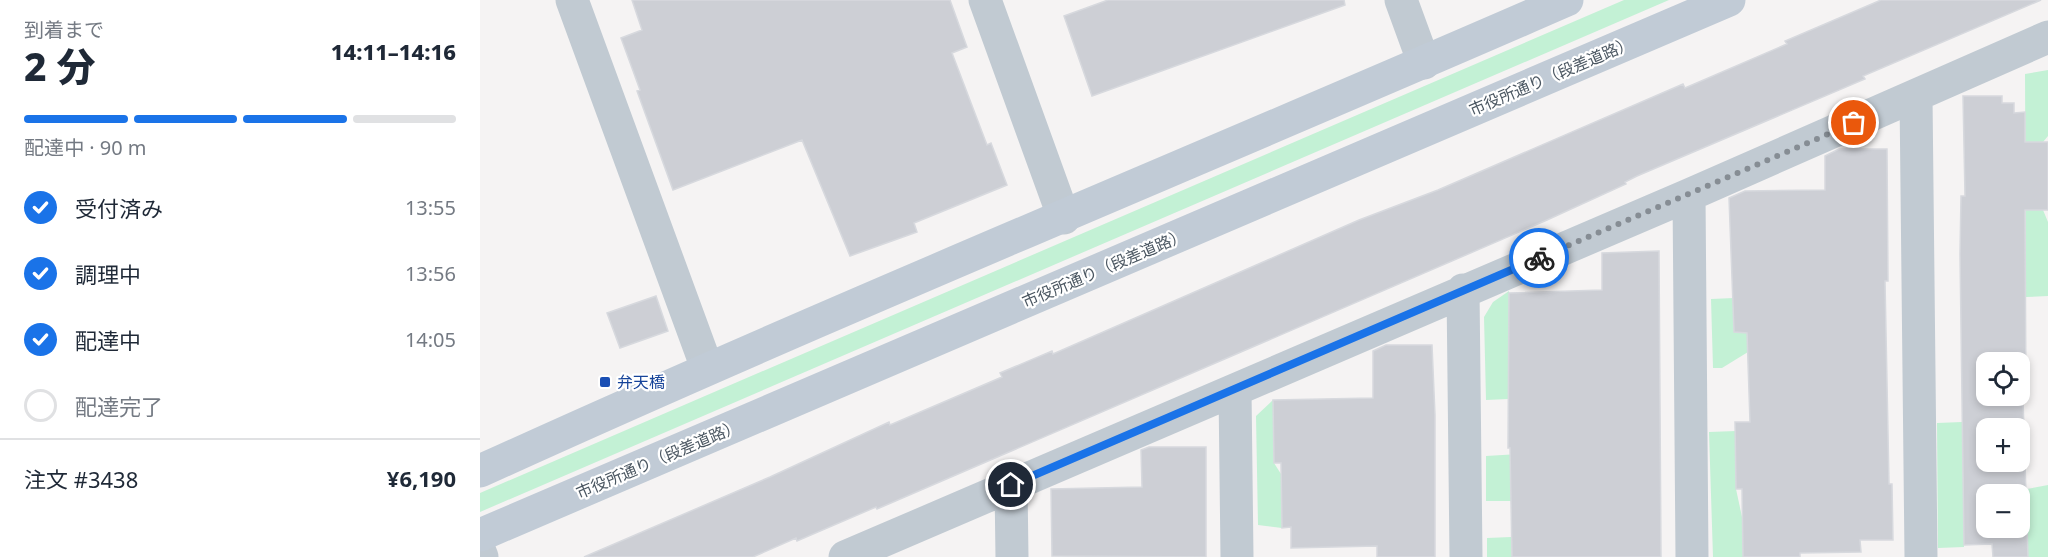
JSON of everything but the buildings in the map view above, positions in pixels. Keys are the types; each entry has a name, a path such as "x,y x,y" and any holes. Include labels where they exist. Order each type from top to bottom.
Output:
{"street":[{"path":"572,0 707,368"},
{"path":"985,0 1064,218"},
{"path":"1401,0 1424,63"},
{"path":"480,471 707,368 1064,218 1567,0"},
{"name":"市役所通り（段差道路）","path":"480,535 1729,0"},
{"path":"845,557 1689,195 2048,37"},
{"path":"1916,96 1921,557"},
{"path":"1689,195 1692,557"},
{"path":"1463,290 1466,557"},
{"path":"1235,390 1237,557"},
{"path":"1011,485 1012,557"},
{"path":"480,552 482,557"}],"green space":[{"path":"1624,0 1669,0 480,512 480,493"},
{"path":"2048,70 2048,136 2043,142 2043,210 2048,222 2048,296 2026,297 2025,74"},
{"path":"1509,291 1508,399 1486,400 1484,317 1493,302"},
{"path":"1734,298 1734,332 1747,333 1748,352 1722,368 1713,368 1711,299"},
{"path":"1273,400 1274,463 1281,474 1282,528 1258,525 1256,416"},
{"path":"1962,422 1964,547 1938,548 1937,423"},
{"path":"1736,431 1736,489 1742,517 1743,557 1713,557 1709,432"},
{"path":"1519,454 1519,501 1486,501 1486,456"},
{"path":"2048,485 2048,557 2028,557 2030,488"},
{"path":"1511,537 1512,557 1487,557 1487,538"}],"way so far":[{"path":"1539,258 1854,123"}],"place":[{"name":"弁天橋","path":"605,382"}],"route":[{"path":"1011,485 1539,258"}]}
